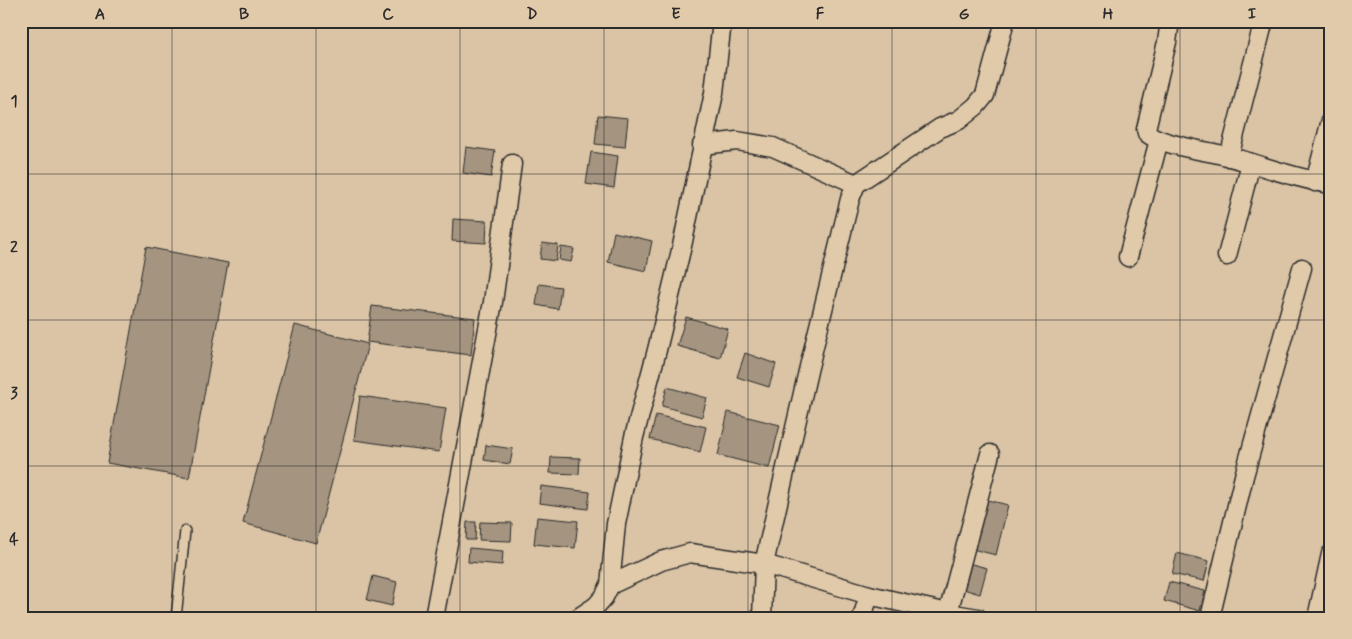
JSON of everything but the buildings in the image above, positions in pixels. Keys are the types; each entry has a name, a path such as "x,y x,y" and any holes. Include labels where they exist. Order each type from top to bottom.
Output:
{"street":[{"path":"578,618 596,606 604,597 610,585 616,524 634,437 675,275 714,92 722,21"},
{"path":"762,618 764,564 808,371 850,199 856,184 940,128 959,120 976,106 985,94 1005,21"},
{"path":"1170,21 1168,42 1146,129 1150,136 1158,140 1323,183 1331,120"},
{"path":"1229,157 1262,28 1262,21"},
{"path":"1128,256 1158,140"},
{"path":"702,145 737,141 773,147 856,184"},
{"path":"1227,256 1250,163"},
{"path":"434,618 493,302 512,164"},
{"path":"1210,618 1244,476 1302,268"},
{"path":"948,613 990,454"},
{"path":"610,585 661,561 690,554 764,564 868,595 978,618"},
{"path":"1317,618 1331,554"},
{"path":"862,618 868,595"}],"lane":[{"path":"176,618 185,532"}]}
